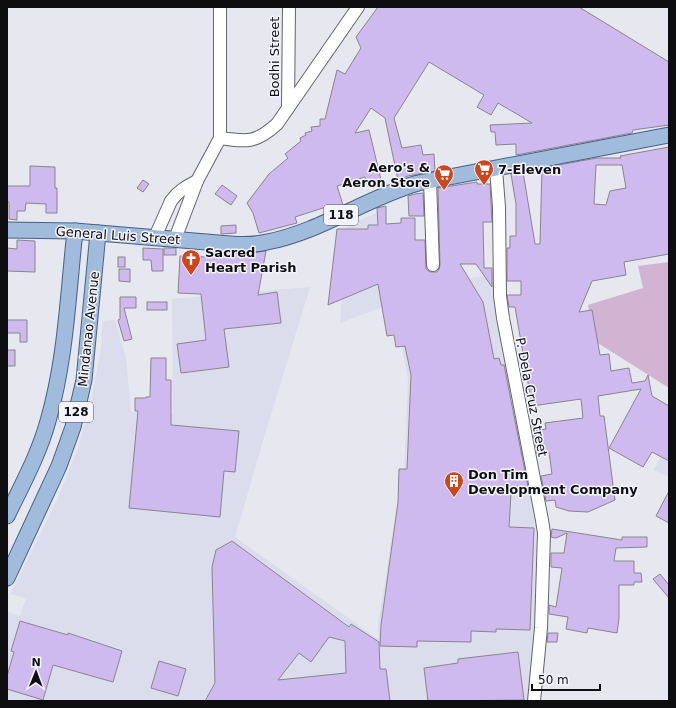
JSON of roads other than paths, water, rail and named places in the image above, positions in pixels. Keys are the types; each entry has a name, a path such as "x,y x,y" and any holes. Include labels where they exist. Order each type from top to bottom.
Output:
{"main road":[{"name":"General Luis Street","path":"7,230 75,231 249,245 267,242 307,231 401,188 430,180 496,169 669,135"},
{"name":"Mindanao Avenue","path":"7,516 32,463 48,422 59,376 75,231"},
{"name":"Mindanao Avenue","path":"7,578 11,558 59,466 73,427 84,380 98,233"},
{"path":"73,247 97,250"}],"street":[{"path":"175,239 197,181 220,138 220,7"},
{"name":"Bodhi Street","path":"288,108 289,7"},
{"path":"220,138 254,140 262,136 277,124 358,7"},
{"name":"P. Dela Cruz Street","path":"496,169 499,207 500,296 543,528 541,628 534,701"},
{"path":"430,180 433,265"},
{"path":"155,237 171,201 178,192 197,181"}],"place":[{"name":"7-Eleven","path":"484,186"},
{"name":"Aero's & Aeron Store","path":"444,191"},
{"name":"Sacred Heart Parish","path":"191,276"},
{"name":"Don Tim Development Company","path":"454,498"}]}
